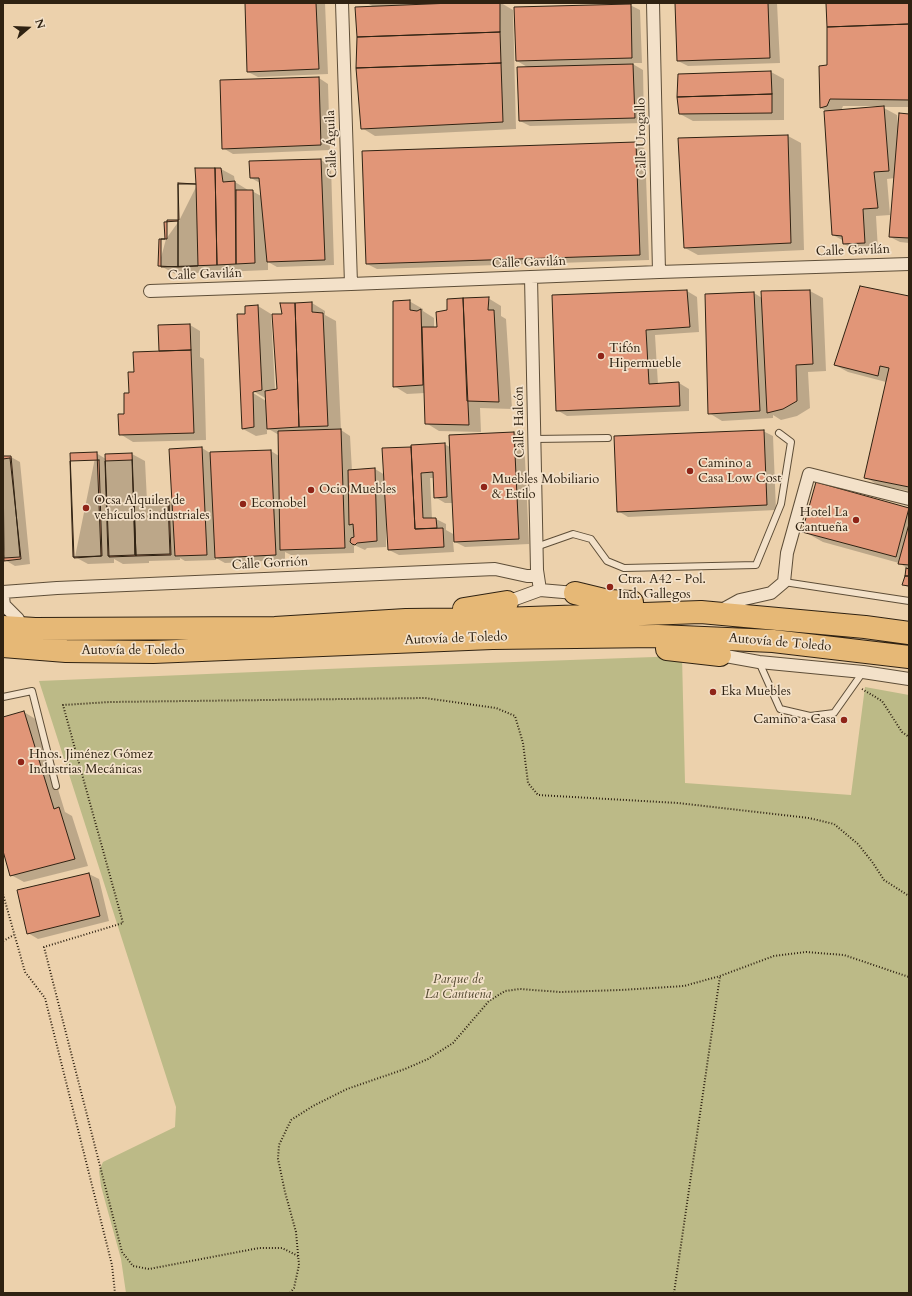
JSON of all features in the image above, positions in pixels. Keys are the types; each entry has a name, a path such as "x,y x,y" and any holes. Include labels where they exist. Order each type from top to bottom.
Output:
{"highway":[{"path":"575,593 608,601 677,602 709,613"},
{"path":"406,620 507,602"},
{"name":"Autovía de Toledo","path":"15,623 275,628 406,620 709,613 865,627 909,633"},
{"name":"Autovía de Toledo","path":"3,646 66,651 153,652 513,637 658,636 773,640 909,657"},
{"path":"513,637 552,647 659,648 720,655"},
{"path":"3,651 66,651"}],"street":[{"name":"Calle Águila","path":"342,3 351,284"},
{"name":"Calle Urogallo","path":"653,3 659,272"},
{"name":"Calle Gavilán","path":"150,291 909,264"},
{"name":"Calle Halcón","path":"531,277 536,547 540,590"},
{"path":"709,613 740,600 772,593 784,582 787,553 809,474 909,498"},
{"name":"Calle Gorrión","path":"3,592 57,588 495,568 527,576 538,576"},
{"path":"507,602 540,590 575,593"},
{"path":"3,597 4,605 15,623"},
{"path":"720,655 759,662 863,672 909,679"}],"lane":[{"path":"536,547 573,534 591,539 607,561 624,568 756,565 781,504 791,442 779,433"},
{"path":"534,439 608,438"},
{"path":"784,582 909,601"},
{"path":"759,662 780,709 810,716 834,713 863,672"},
{"path":"3,697 32,691 56,786"}],"path":[{"path":"854,685 882,701 902,732 909,737"},
{"path":"298,1256 282,1248 259,1248 149,1269 133,1266 122,1252 44,947 123,923 63,705 118,702 424,698 496,708 515,716 523,743 528,783 538,795 678,803 802,817 834,824 858,844 884,880 909,896"},
{"path":"3,894 25,972 45,998 112,1265 115,1293"},
{"path":"3,941 14,935"},
{"path":"290,1293 294,1288 299,1265 296,1232 285,1192 278,1158 279,1145 291,1120 313,1106 347,1089 405,1069 428,1059 453,1043 489,1001 505,991 520,989 560,992 684,986 720,976 774,956 806,952 844,955 909,977"},
{"path":"674,1293 720,976"}],"green space":[{"name":"Parque de La Cantueña","path":"682,656 685,783 851,795 865,687 909,695 909,1293 126,1293 121,1259 101,1186 99,1171 103,1162 175,1127 176,1107 39,681"}],"building":[{"path":"245,3 316,3 319,69 247,72"},
{"path":"453,3 500,3 500,32 357,37 355,7"},
{"path":"675,3 768,3 770,58 677,61"},
{"path":"826,3 909,3 909,24 827,27"},
{"path":"631,4 632,58 516,61 514,7"},
{"path":"909,24 909,100 830,99 827,106 820,108 819,66 827,65 827,27"},
{"path":"500,32 501,63 356,68 357,37"},
{"path":"501,63 503,122 361,129 356,68"},
{"path":"633,64 635,118 519,121 517,67"},
{"path":"771,71 772,94 677,97 678,74"},
{"path":"319,77 321,145 222,149 220,80"},
{"path":"772,94 772,113 679,114 677,97"},
{"path":"884,106 889,171 874,172 878,208 863,209 865,243 843,244 842,236 832,235 824,111"},
{"path":"899,113 909,114 909,238 889,237"},
{"path":"788,135 791,243 684,248 678,138"},
{"path":"636,142 640,255 366,264 362,151"},
{"path":"321,159 325,260 267,262 259,178 250,178 249,161"},
{"path":"195,168 215,168 217,265 161,267 161,239 167,239 167,220 179,220 178,184 196,184"},
{"path":"215,168 221,168 223,182 235,181 236,264 217,265"},
{"path":"178,183 196,184 198,266 178,267"},
{"path":"236,190 253,190 255,263 236,264"},
{"path":"178,221 178,267 158,266 159,239 165,239 164,222"},
{"path":"860,286 909,296 909,487 864,478 889,368 880,366 878,376 834,365"},
{"name":"Tifón Hipermueble","path":"687,290 690,327 646,330 649,384 679,382 680,406 556,411 552,295"},
{"path":"810,290 813,364 796,365 797,401 783,409 767,413 761,291"},
{"path":"754,292 760,411 708,414 705,294"},
{"path":"489,297 488,310 494,310 499,402 467,401 463,298"},
{"path":"463,298 469,425 425,424 422,327 437,327 436,312 447,310 447,299"},
{"path":"410,300 410,310 417,311 421,309 423,385 393,387 393,301"},
{"path":"312,302 312,312 323,313 328,426 299,427 295,303"},
{"path":"280,303 295,303 299,427 267,429 265,391 277,389 272,314 282,314"},
{"path":"258,305 262,390 253,392 254,427 242,429 237,314 245,314 245,306"},
{"path":"190,324 191,350 159,351 158,325"},
{"path":"191,350 194,433 119,435 118,414 124,414 124,393 129,393 128,372 134,372 133,352"},
{"name":"Ocio Muebles","path":"341,429 345,548 280,550 278,431"},
{"name":"Camino a Casa Low Cost","path":"764,430 767,505 617,512 614,436"},
{"name":"Muebles Mobiliario & Estilo","path":"514,432 519,539 454,542 449,435"},
{"path":"445,443 447,497 434,498 433,472 421,473 423,518 436,518 437,528 415,529 411,445"},
{"path":"202,447 207,555 175,556 169,449"},
{"path":"411,447 415,529 443,528 444,547 388,550 382,448"},
{"name":"Ecomobel","path":"271,450 276,555 215,558 210,452"},
{"name":"Ocsa Alquiler de vehículos industriales","path":"97,452 101,556 74,558 70,453"},
{"path":"132,453 136,556 109,557 105,454"},
{"path":"3,456 11,456 20,557 4,558"},
{"path":"10,458 21,559 4,561 3,459"},
{"name":"Ocsa Alquiler de vehículos industriales","path":"99,460 102,556 73,557 70,461"},
{"path":"132,460 135,555 108,556 105,461"},
{"path":"375,468 377,541 357,543 355,545 350,542 351,538 354,537 353,524 349,525 348,470"},
{"name":"Hotel La Cantueña","path":"816,482 909,508 896,557 802,532"},
{"path":"169,500 171,555 136,556 134,501"},
{"path":"168,501 170,554 135,555 134,502"},
{"path":"909,524 909,565 898,564"},
{"path":"906,568 909,569 909,576 905,576"},
{"path":"905,576 909,576 909,586 902,585"},
{"name":"Hnos. Jiménez Gómez Industrias Mecánicas","path":"24,711 54,809 59,807 75,859 10,876 3,851 3,717"},
{"path":"89,873 100,916 27,934 17,890"}],"place":[{"name":"Tifón Hipermueble","path":"601,356"},
{"name":"Camino a Casa Low Cost","path":"690,471"},
{"name":"Muebles Mobiliario & Estilo","path":"484,487"},
{"name":"Ocio Muebles","path":"311,490"},
{"name":"Ecomobel","path":"243,504"},
{"name":"Ocsa Alquiler de vehículos industriales","path":"86,508"},
{"name":"Hotel La Cantueña","path":"856,520"},
{"name":"Ctra. A42 - Pol. Ind. Gallegos","path":"610,587"},
{"name":"Eka Muebles","path":"713,692"},
{"name":"Camino a Casa","path":"844,720"},
{"name":"Hnos. Jiménez Gómez Industrias Mecánicas","path":"21,762"}]}
